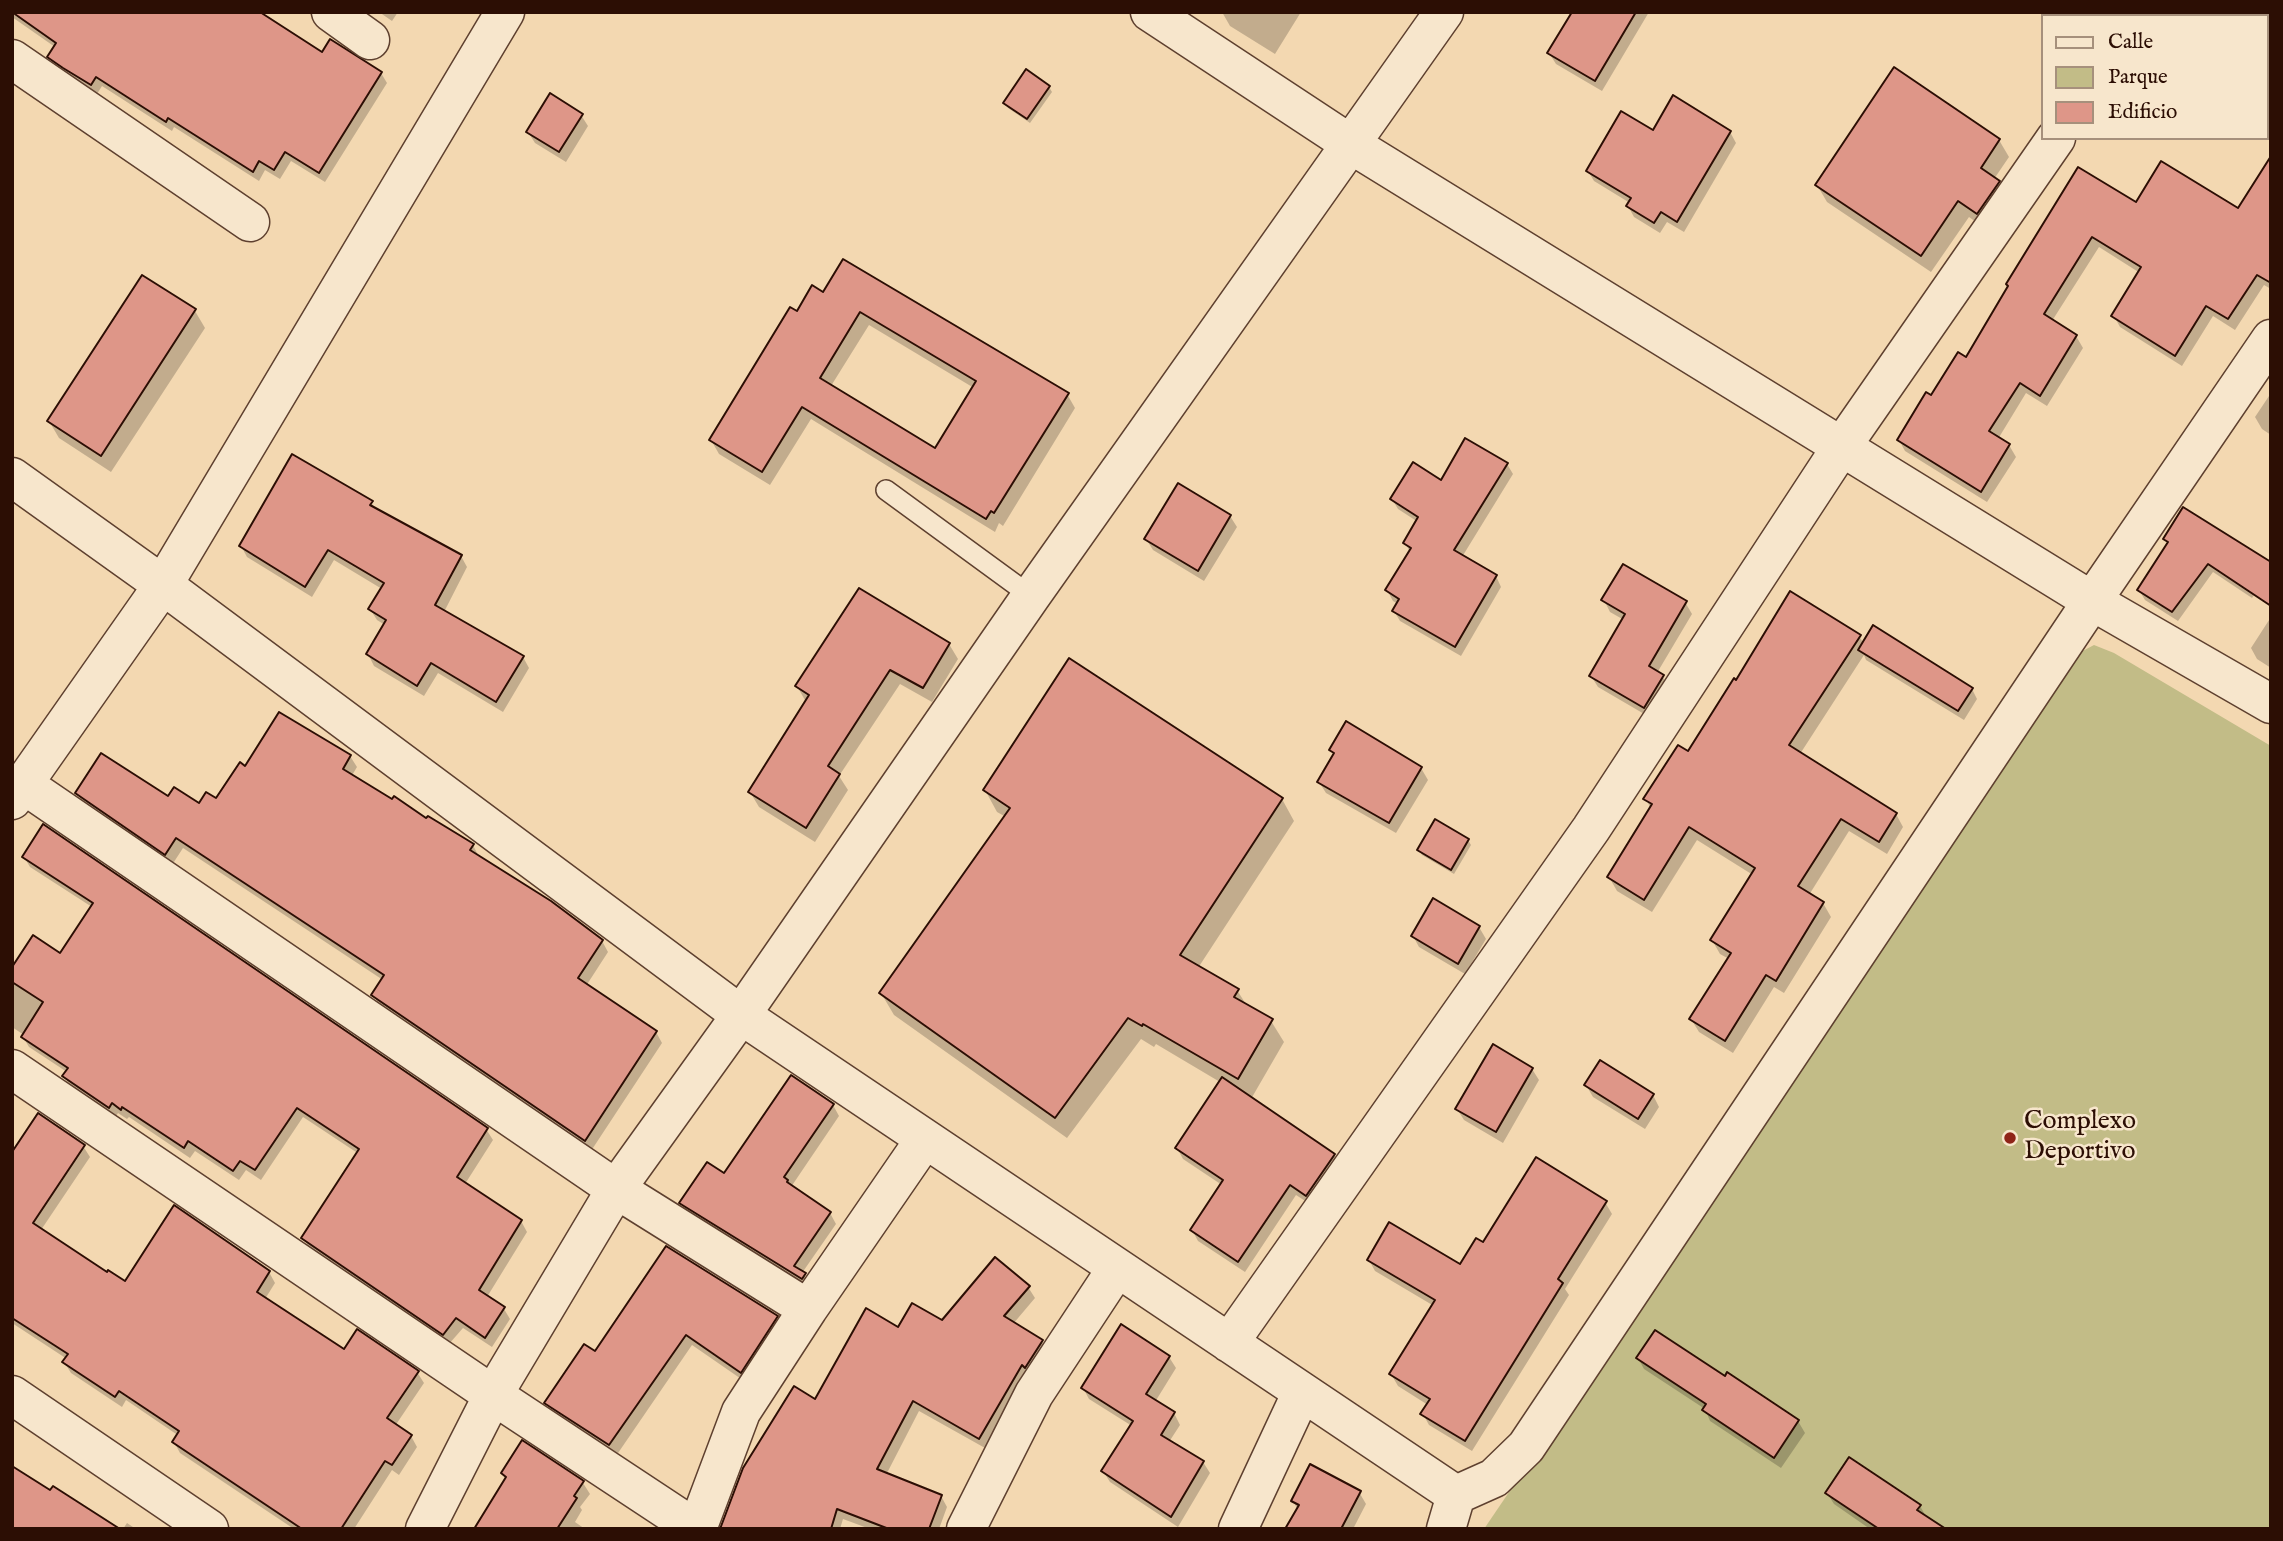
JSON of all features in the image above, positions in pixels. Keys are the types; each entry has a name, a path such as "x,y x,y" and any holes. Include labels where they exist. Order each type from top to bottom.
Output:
{"street":[{"path":"331,12 370,40"},
{"path":"505,12 163,585 18,792 616,1189 808,1309"},
{"path":"1150,12 1352,145 2092,601 2271,704"},
{"path":"425,1529 493,1395 616,1189 741,1015 1031,596 1444,12"},
{"path":"12,59 250,222"},
{"path":"1229,1343 1591,829 1842,446 2055,140"},
{"path":"12,477 163,585 741,1015 1302,1392 1451,1512 1526,1447 2092,601 2271,339"},
{"path":"12,1069 696,1529 741,1412 925,1139"},
{"path":"965,1529 1034,1394 1117,1268"},
{"path":"1238,1529 1302,1392"},
{"path":"12,1395 209,1529"}],"lane":[{"path":"886,490 1031,596"}],"green space":[{"name":"Complexo Deportivo","path":"2094,645 2114,653 2271,746 2271,1529 1484,1529 2077,654"}],"building":[{"path":"12,12 260,12 322,52 330,39 382,72 319,173 285,152 274,170 259,161 253,172 168,118 166,122 96,77 91,85 63,68 47,57 56,43"},
{"path":"1572,12 1636,12 1595,81 1547,53"},
{"path":"1894,67 2000,139 1981,168 2000,181 1977,214 1958,201 1921,256 1815,185"},
{"path":"1026,69 1050,86 1027,119 1003,103"},
{"path":"550,93 583,114 559,152 526,132"},
{"path":"1673,95 1731,131 1677,222 1661,212 1654,223 1626,206 1631,198 1586,171 1621,111 1653,130"},
{"path":"2271,156 2271,283 2257,275 2228,319 2206,306 2175,356 2111,316 2141,267 2092,237 2044,314 2077,335 2040,396 2020,383 1989,431 2010,444 1981,492 1897,440 1926,392 1931,395 1958,352 1966,357 2008,286 2006,284 2078,167 2136,202 2161,161 2238,208"},
{"path":"843,259 1069,393 994,513 991,511 986,519 802,407 762,472 709,440 790,307 797,311 812,285 823,292","holes":["860,312 976,381 935,448 820,378"]},
{"path":"142,275 196,309 101,456 47,421"},
{"path":"1465,438 1508,463 1454,550 1497,575 1455,647 1392,611 1399,599 1385,590 1411,548 1403,543 1418,517 1390,499 1413,462 1441,480"},
{"path":"292,454 373,501 370,505 462,555 435,605 524,656 496,702 431,663 417,686 366,654 386,620 368,609 384,583 328,550 305,587 239,546"},
{"path":"1178,483 1231,515 1198,571 1144,539"},
{"path":"2183,507 2271,562 2271,606 2208,564 2172,612 2137,590 2168,542 2163,539"},
{"path":"1623,564 1687,601 1649,666 1664,675 1644,708 1589,676 1625,614 1601,600"},
{"path":"859,588 950,643 923,688 890,670 828,766 840,774 806,828 748,792 809,695 795,686"},
{"path":"1790,591 1861,635 1789,745 1897,813 1879,842 1841,819 1798,886 1824,902 1776,981 1766,975 1725,1041 1689,1019 1731,953 1710,940 1755,868 1689,827 1644,900 1607,877 1652,804 1643,799 1678,745 1688,751 1734,678 1736,680"},
{"path":"1873,625 1973,688 1958,711 1858,650"},
{"path":"1069,658 1283,798 1180,955 1239,989 1234,997 1273,1019 1238,1079 1128,1018 1055,1118 879,993 1010,808 983,790"},
{"path":"279,712 351,755 343,769 474,844 470,850 551,901 603,940 578,978 657,1031 585,1141 371,995 384,975 176,838 165,855 75,793 101,753 168,796 174,787 199,803 206,792 216,798 240,762 245,766"},
{"path":"1346,721 1422,767 1389,823 1317,782 1334,753 1329,750"},
{"path":"1435,819 1469,839 1451,870 1417,850"},
{"path":"43,824 488,1128 457,1177 522,1220 479,1290 505,1307 485,1338 456,1318 443,1335 301,1238 359,1149 297,1108 255,1170 240,1161 233,1171 188,1141 184,1148 122,1107 121,1110 112,1103 109,1108 62,1076 68,1068 21,1037 43,1002 12,982 12,967 33,935 60,953 93,903 22,857"},
{"path":"1433,898 1480,926 1458,964 1411,936"},
{"path":"1493,1044 1533,1068 1496,1132 1455,1109"},
{"path":"1600,1060 1654,1094 1638,1119 1584,1085"},
{"path":"791,1075 834,1104 784,1177 787,1182 831,1212 794,1266 806,1273 802,1279 679,1203 707,1162 724,1173"},
{"path":"1222,1077 1335,1154 1306,1196 1290,1185 1238,1262 1190,1230 1223,1180 1175,1148"},
{"path":"38,1113 85,1145 33,1223 125,1281 174,1205 270,1271 257,1292 344,1349 357,1329 419,1371 387,1418 412,1435 392,1465 385,1461 341,1529 302,1529 172,1442 179,1431 119,1391 115,1397 62,1362 68,1354 12,1318 12,1152"},
{"path":"1536,1157 1607,1201 1558,1279 1563,1283 1465,1441 1420,1414 1430,1399 1389,1374 1435,1300 1367,1260 1389,1222 1460,1264 1476,1238 1483,1242"},
{"path":"666,1246 778,1316 741,1373 686,1335 609,1445 544,1403 584,1344 595,1351"},
{"path":"995,1257 1030,1286 1004,1316 1043,1340 1025,1368 1022,1365 979,1439 913,1401 877,1469 942,1495 929,1529 889,1529 837,1509 831,1529 720,1529 743,1468 794,1386 815,1399 866,1308 898,1327 912,1303 942,1320"},
{"path":"1121,1324 1170,1356 1146,1394 1175,1412 1161,1435 1204,1461 1171,1517 1101,1471 1133,1421 1081,1388"},
{"path":"1655,1330 1725,1376 1727,1372 1799,1420 1774,1458 1702,1410 1706,1404 1636,1358"},
{"path":"522,1440 584,1481 574,1496 577,1498 557,1529 474,1529 506,1477 501,1473"},
{"path":"1849,1457 1921,1505 1917,1510 1946,1529 1879,1529 1825,1493"},
{"path":"1310,1464 1361,1491 1341,1529 1285,1529 1299,1505 1291,1501"},
{"path":"12,1466 50,1490 53,1486 120,1529 12,1529"}],"place":[{"name":"Complexo Deportivo","path":"2010,1138"}]}
